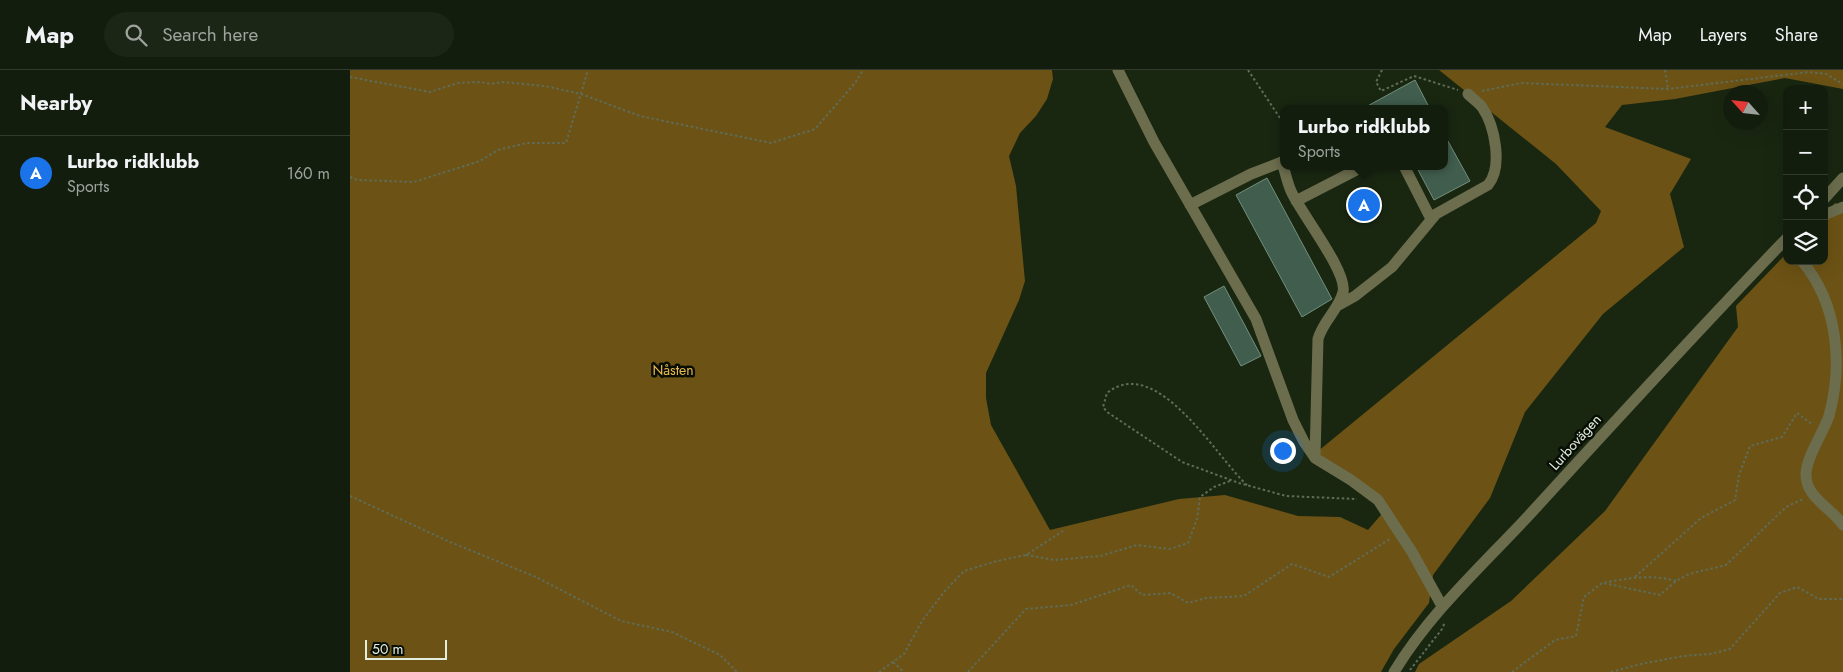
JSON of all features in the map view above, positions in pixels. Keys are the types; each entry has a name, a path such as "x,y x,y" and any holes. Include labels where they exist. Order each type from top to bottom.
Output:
{"street":[{"path":"1118,70 1131,98 1190,205 1256,319 1293,420 1315,458 1351,480 1378,500 1412,552 1442,606"},
{"path":"1336,307 1355,296 1392,267 1431,218 1488,185 1495,174 1490,125 1481,107 1468,94"},
{"path":"1190,205 1280,161"},
{"path":"1286,170 1291,192 1341,277 1344,290 1336,307 1322,327 1318,338 1315,458"},
{"path":"1296,200 1356,170"},
{"path":"1406,170 1431,218"},
{"path":"1828,195 1843,178"},
{"path":"1828,213 1843,207"},
{"name":"Lurbovägen","path":"1394,672 1442,606 1494,553 1682,347 1783,243"},
{"path":"1804,265 1827,304 1834,322 1840,352 1829,416 1806,474 1812,494 1843,524"}],"path":[{"path":"350,177 356,180 414,182 480,161 498,150 527,143 566,143 588,70"},
{"path":"350,77 430,92 458,83 480,82 491,84 502,82 545,86 581,94 640,116 771,143 815,130 855,83 863,70"},
{"path":"1248,70 1280,118"},
{"path":"1382,70 1376,82 1381,91 1414,76 1468,94 1521,83 1668,89 1809,72 1826,74 1843,84"},
{"path":"1665,70 1668,89"},
{"path":"1247,485 1233,472 1206,440 1200,428 1168,398 1132,384 1121,384 1107,393 1104,407 1117,420 1182,462 1232,481 1286,496 1360,499"},
{"path":"1635,577 1701,518 1735,500 1739,475 1750,446 1782,437 1797,413 1818,429 1820,436"},
{"path":"879,672 904,654 922,621 944,592 964,571 997,560 1026,555 1064,559 1100,556 1137,545 1170,549 1188,543 1197,519 1200,497 1214,487 1232,481"},
{"path":"1603,583 1660,595 1676,581 1689,574 1726,565 1786,507 1812,494"},
{"path":"350,496 450,542 536,577 621,621 672,632 720,655 737,672"},
{"path":"1026,555 1063,531"},
{"path":"968,672 1026,609 1071,605 1131,585 1142,595 1171,593 1188,603 1206,598 1244,596 1292,564 1329,577 1390,538 1412,552"},
{"path":"1512,672 1555,640 1576,636 1584,597 1603,583 1635,577 1666,578 1676,581"},
{"path":"1611,672 1683,656 1710,654 1730,648 1780,593 1797,587 1819,600 1843,599"},
{"path":"1408,672 1442,629 1445,619 1442,606"},
{"path":"893,662 904,672"}],"green space":[{"name":"Nåsten","path":"350,70 1052,70 1053,79 1047,99 1036,116 1020,133 1009,156 1016,186 1025,281 1019,300 986,373 986,398 991,425 1050,530 1179,499 1225,495 1298,516 1340,517 1368,530 1385,510 1317,452 1596,223 1601,211 1556,164 1439,70 1843,70 1843,89 1785,78 1748,85 1723,85 1723,90 1675,99 1622,105 1605,127 1691,159 1670,194 1684,247 1603,314 1525,412 1490,498 1433,575 1429,603 1394,649 1381,672 350,672"},
{"path":"1835,203 1843,206 1843,672 1415,672 1419,664 1511,601 1605,511 1738,327 1736,306 1783,257 1783,265 1828,265 1828,210"}],"building":[{"path":"1415,80 1428,105 1369,105"},
{"path":"1448,141 1470,181 1434,200 1418,170 1448,170"},
{"path":"1267,178 1332,299 1302,317 1236,195"},
{"path":"1224,286 1261,356 1241,366 1204,297"}],"place":[{"name":"Lurbo ridklubb","path":"1364,205"}]}
